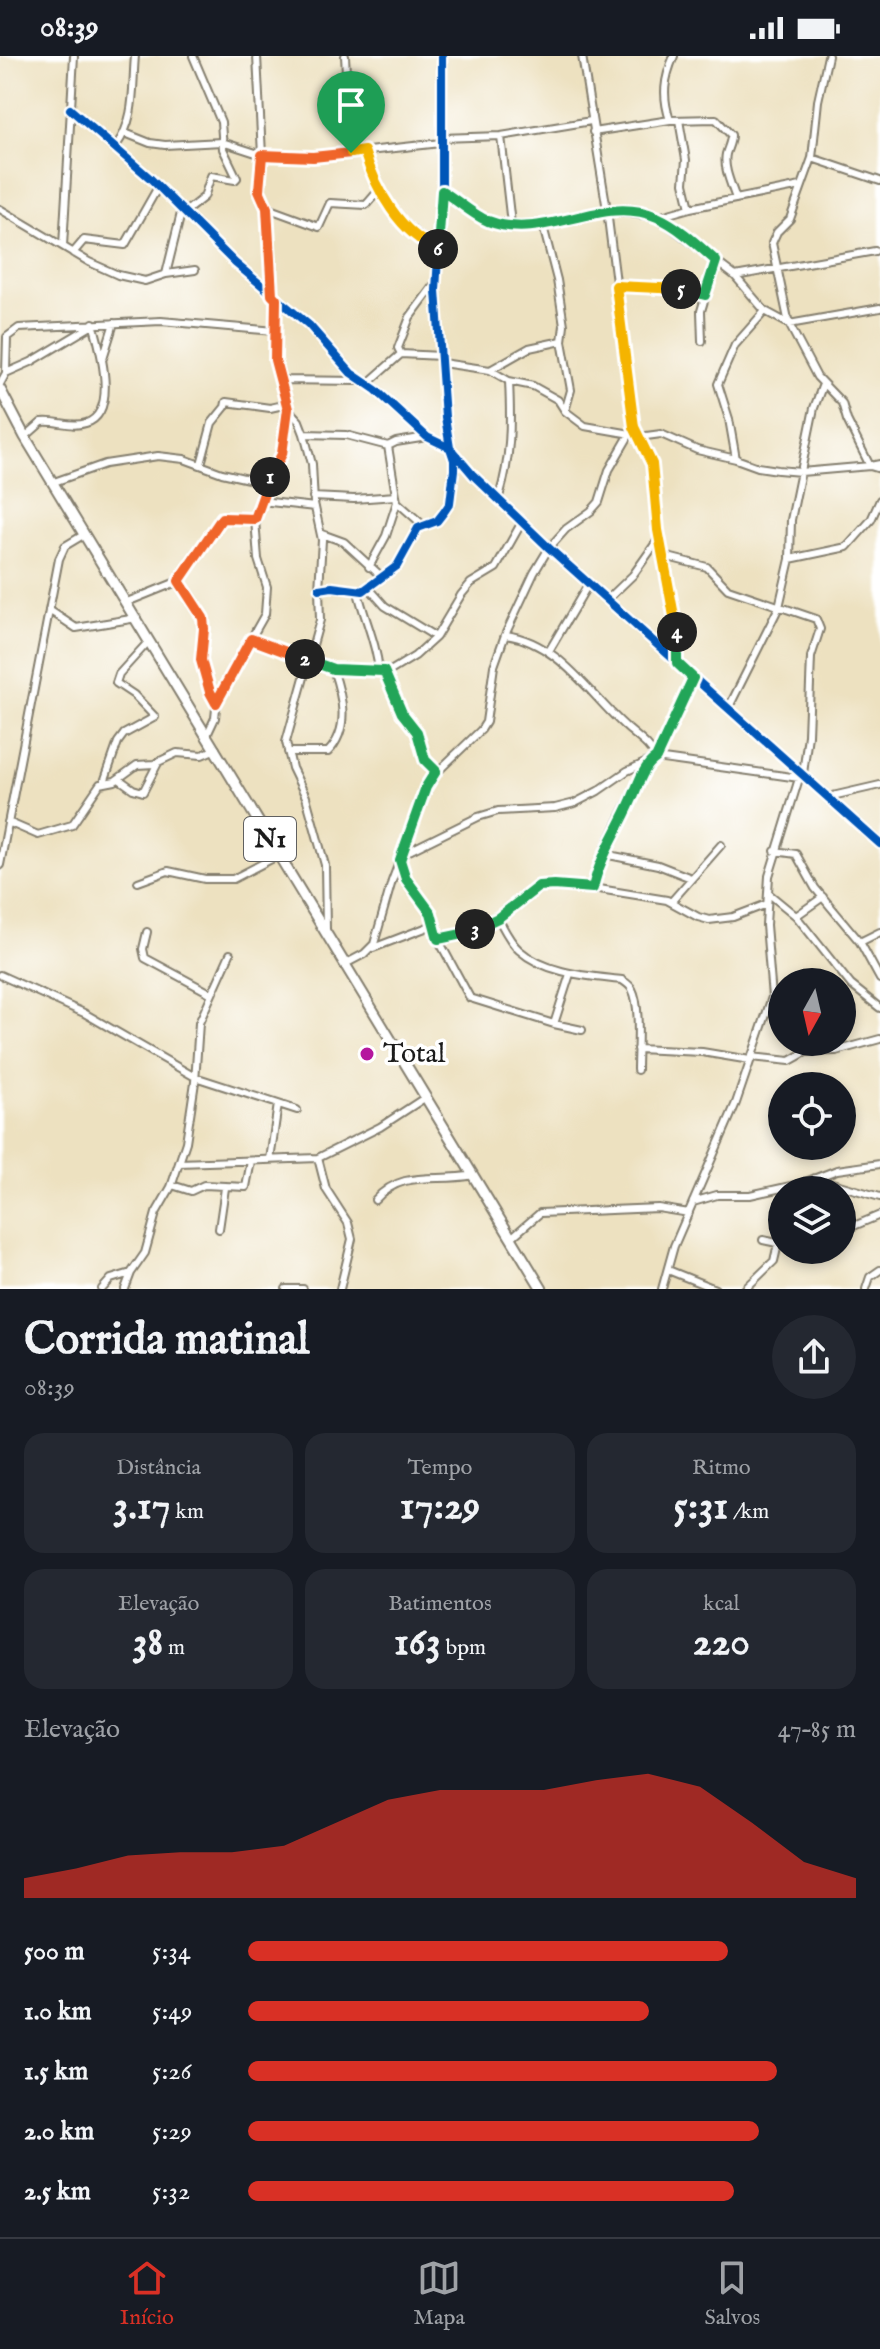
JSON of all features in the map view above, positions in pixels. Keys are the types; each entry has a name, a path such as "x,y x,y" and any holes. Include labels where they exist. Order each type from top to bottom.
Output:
{"highway":[{"name":"N1","path":"0,386 25,437 542,1289"}],"street":[{"path":"63,246 74,56"},
{"path":"116,146 130,119 135,56"},
{"path":"166,274 184,210 204,197 211,176 237,178 222,142 221,122 193,56"},
{"path":"257,56 262,155 259,190 267,208 275,360 288,406 304,434 312,464 313,497 322,534 320,620 287,734 292,768 306,797 325,865 326,931"},
{"path":"345,56 351,153"},
{"path":"319,589 332,587 358,592 369,588 397,566 418,528 437,521 450,503 454,460 445,417 436,282 442,191 442,56"},
{"path":"372,948 426,787 436,771 486,722 490,686 505,635 534,573 549,548 566,529 599,502 609,470 632,430 607,210 582,56"},
{"path":"670,120 664,93 666,72 674,56"},
{"path":"828,56 818,101 812,158 790,219 777,232 772,243 789,324 814,373 842,403 870,466"},
{"path":"70,109 116,146 235,263 314,329 341,364 427,437 450,448 473,475 549,548 880,844"},
{"path":"593,132 670,120 716,119 731,135 726,170 736,199"},
{"path":"679,120 686,160 684,183 690,208"},
{"path":"125,133 165,145 222,142 262,155 313,157 441,140 501,136 591,121"},
{"path":"501,136 511,224"},
{"path":"364,151 379,190 397,218 437,250"},
{"path":"812,158 880,181"},
{"path":"442,191 488,221 543,226 607,210 658,217 801,186"},
{"path":"73,253 84,240 125,245 158,187"},
{"path":"267,208 319,227 330,203 366,205 379,190"},
{"path":"0,209 102,269 133,280 150,281 166,274 195,270"},
{"path":"658,217 735,276 765,311 789,324 880,308"},
{"path":"543,226 557,280 564,325 562,341 571,390 565,411"},
{"path":"735,276 875,251"},
{"path":"702,341 700,320 716,261"},
{"path":"401,354 398,348 410,317 436,282"},
{"path":"616,286 677,287 705,295"},
{"path":"736,459 729,419 718,384 735,345 765,311"},
{"path":"0,386 6,373 5,343 14,329 189,322 275,331"},
{"path":"103,358 114,323"},
{"path":"25,437 42,422 79,425 93,420 102,407 105,396 103,358 93,324"},
{"path":"6,373 31,362 93,324"},
{"path":"490,370 529,348 562,341"},
{"path":"279,380 364,382 401,354 442,359 490,370 509,381 544,390 585,426 632,430 639,437 652,464 660,537 677,636 677,663"},
{"path":"499,497 510,442 509,381"},
{"path":"728,709 779,607 790,559 791,520 814,408 823,384"},
{"path":"201,464 210,428 226,402 270,408 288,406"},
{"path":"207,735 215,718 216,703 265,614 267,587 258,559 255,519 266,483 282,454 288,406"},
{"path":"304,434 346,435 388,446 427,437"},
{"path":"639,437 661,434 697,450 758,467 801,472 880,466"},
{"path":"369,567 386,536 396,499 388,446"},
{"path":"54,482 105,464 149,456 169,456 266,483"},
{"path":"313,497 396,499 423,525"},
{"path":"790,559 847,547 871,520 880,500"},
{"path":"261,501 315,507"},
{"path":"127,602 179,581 222,518 255,519"},
{"path":"251,639 333,669 382,671 404,664 436,637 471,583 496,568 522,522"},
{"path":"0,865 59,559 65,546 85,534"},
{"path":"322,534 344,542 382,577"},
{"path":"607,600 633,575 660,537"},
{"path":"662,1289 674,1246 736,1103 773,990 766,925 768,893 775,851 801,775 808,735 811,657 820,629 816,619 728,589 707,567 664,556"},
{"path":"179,581 203,618 201,660 216,703"},
{"path":"549,651 589,583"},
{"path":"369,588 385,606 436,637"},
{"path":"358,592 382,671 402,713 417,732 425,760 436,771"},
{"path":"49,610 76,628 137,618"},
{"path":"505,635 549,651 652,750 656,758"},
{"path":"104,782 118,742 124,734 155,717 134,695 116,683 119,674 150,640"},
{"path":"288,752 328,752 338,738 343,698 333,669"},
{"path":"402,857 478,817 498,811 555,808 575,803 627,771 648,763 656,758 693,678"},
{"path":"8,822 38,835 72,825 96,787 104,782 119,779 137,765 159,761 177,753 202,755 216,749"},
{"path":"656,758 801,775"},
{"path":"119,779 143,792 159,761"},
{"path":"593,888 604,854 648,763"},
{"path":"828,797 880,785"},
{"path":"671,902 721,845"},
{"path":"775,851 796,854 823,897 860,942 880,979"},
{"path":"604,854 658,865 691,878"},
{"path":"138,882 168,871 205,879 233,879 279,855"},
{"path":"402,857 406,879 431,913 438,939 470,998 582,1030"},
{"path":"394,877 406,879"},
{"path":"438,939 462,934 498,918 539,886 593,888 671,902 709,920 733,917 767,904"},
{"path":"768,893 796,916 851,985 880,1008"},
{"path":"796,916 823,897"},
{"path":"498,918 523,954 570,974 622,980 629,985 635,1003 637,1070"},
{"path":"345,964 372,948 433,925"},
{"path":"147,932 143,949 145,958 212,994"},
{"path":"860,942 880,932"},
{"path":"125,1289 131,1273 145,1253 156,1213 172,1185 179,1163 191,1121 199,1023 230,954"},
{"path":"554,1024 570,974"},
{"path":"0,975 84,1013 195,1077 297,1110"},
{"path":"637,1049 790,1061 806,1052 836,1051 880,1039"},
{"path":"179,1163 318,1158 380,1127 426,1097"},
{"path":"270,1160 278,1104"},
{"path":"318,1158 326,1189 348,1223 352,1239 340,1289"},
{"path":"172,1185 191,1191 204,1185 246,1187 251,1161"},
{"path":"817,1176 880,1164"},
{"path":"375,1200 384,1189 408,1180 427,1176 473,1175"},
{"path":"219,1229 225,1188"},
{"path":"693,1202 717,1195 750,1195 768,1191"},
{"path":"856,1191 880,1197"},
{"path":"511,1238 540,1213 658,1208 689,1213"},
{"path":"856,1225 880,1215"},
{"path":"763,1240 768,1241"},
{"path":"745,1289 771,1264"},
{"path":"668,1270 715,1289"},
{"path":"866,1289 870,1277 880,1270"},
{"path":"102,1289 117,1276 131,1273"},
{"path":"286,1289 303,1289"}],"cycle path":[{"path":"442,56 442,191 436,290 450,448 473,475 549,548 880,844"},
{"path":"70,109 151,179 235,263 309,325 351,373 376,390 427,437 450,448 454,460 450,503 437,521 418,528 397,566 363,591 332,587 319,589"}],"place":[{"name":"Total","path":"367,1054"}],"route":[{"path":"364,151 382,197 397,218 437,250 442,191 488,221 529,227 607,210 658,217 716,261 705,295 677,287 616,286 634,427 651,457 658,530 677,636 677,663 693,678 656,758 648,763 630,804 613,831 596,871 593,888 539,886 498,918 462,934 438,939 431,913 406,879 400,860 426,787 436,771 425,760 420,738 402,713 384,671 333,669 251,639 216,703 200,655 203,618 179,581 222,518 255,519 266,483 285,442 288,404 276,369 274,351 276,299 272,295 267,208 259,190 262,155 313,157 351,153 364,151"}]}
